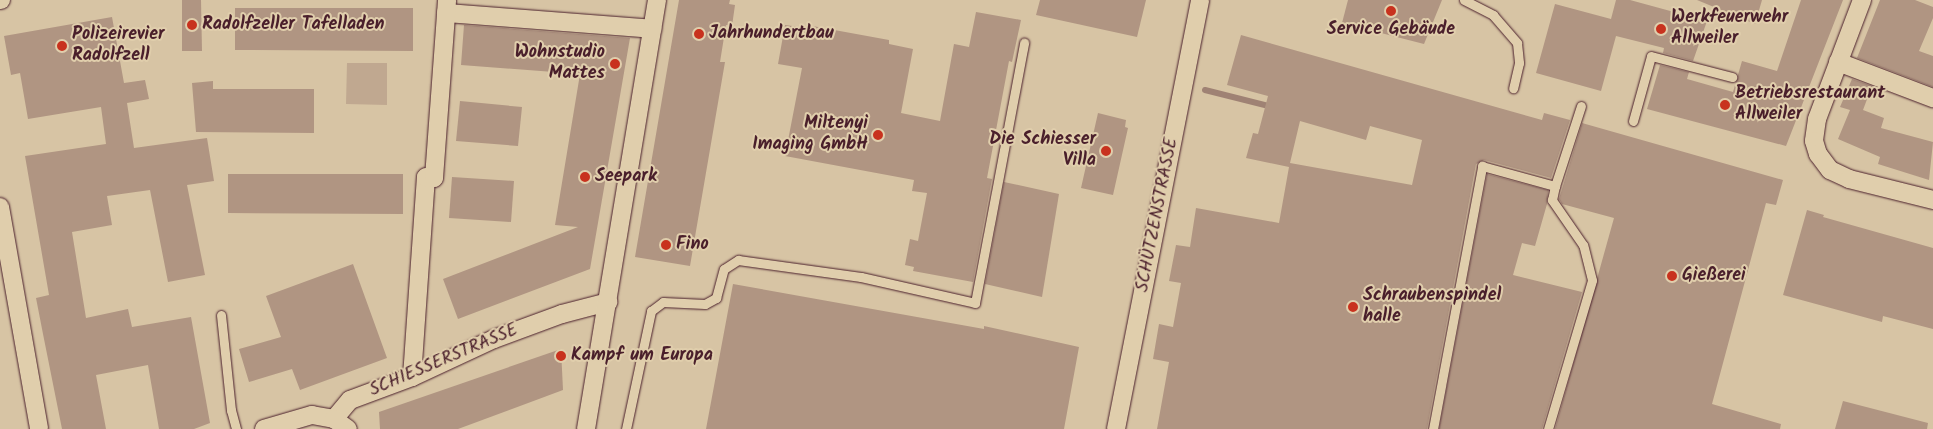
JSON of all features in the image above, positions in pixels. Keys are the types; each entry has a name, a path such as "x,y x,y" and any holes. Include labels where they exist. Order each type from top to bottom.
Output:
{"street":[{"path":"586,429 656,0"},
{"name":"SCHÜTZENSTRASSE","path":"1116,429 1200,0"},
{"path":"1862,0 1817,118 1814,141 1818,154 1830,170 1849,179 1933,200"},
{"path":"412,377 426,177 434,178 446,6 652,29"},
{"path":"1838,62 1933,98"},
{"path":"0,207 39,429"},
{"name":"SCHIESSERSTRASSE","path":"264,429 312,415 341,424 350,400 412,377 494,339 562,314 608,302"}],"lane":[{"path":"1468,1 1493,15 1517,43 1519,63 1513,88"},
{"path":"626,429 651,311 663,302 705,304 716,298 724,268 738,260 861,277 975,303 1024,43"},
{"path":"1633,121 1651,56 1732,77"},
{"path":"1548,429 1592,280 1583,246 1552,200 1580,106"},
{"path":"1433,429 1482,166 1555,186"},
{"path":"221,315 231,410 236,429"}],"shaded area":[{"path":"347,63 387,63 387,105 346,104"}],"building":[{"name":"Radolfzeller Tafelladen","path":"182,0 201,0 202,51 182,51"},
{"path":"679,0 730,0 729,4 735,5 732,26 726,25 720,62 725,62 690,266 635,257"},
{"path":"1040,0 1146,0 1137,37 1036,15"},
{"name":"Service Gebäude","path":"1348,0 1442,0 1424,44 1342,23"},
{"path":"1616,0 1630,0 1707,21 1693,61 1663,53 1664,48 1616,36 1601,91 1536,73 1555,4 1611,19"},
{"path":"1697,0 1762,0 1755,24"},
{"name":"Betriebsrestaurant Allweiler","path":"1801,0 1843,0 1786,146 1647,109 1660,65 1689,72 1687,79 1733,92 1742,61 1777,71"},
{"path":"1880,0 1915,0 1933,7 1933,18 1919,51 1933,56 1933,87 1857,58"},
{"path":"235,8 413,8 413,51 235,50"},
{"path":"976,12 1021,20 1012,62 1009,61 987,178 992,179 973,282 913,271 914,267 905,265 910,239 918,241 927,193 912,191 914,180 785,156 802,68 778,64 785,25 807,28 807,25 889,40 889,44 913,49 901,113 940,121 954,44 969,47"},
{"path":"112,17 124,83 145,80 149,99 127,103 134,148 207,138 214,181 187,185 205,275 168,282 150,190 107,196 112,225 72,232 86,318 128,309 132,327 191,317 210,423 194,429 159,429 148,365 96,375 106,429 62,429 43,334 36,298 49,295 25,156 106,144 101,107 28,119 20,73 11,75 4,36"},
{"path":"464,25 630,38 590,269 458,319 443,279 578,227 555,225 580,74 461,65"},
{"path":"1241,35 1542,120 1544,113 1570,120 1551,178 1484,160 1476,164 1427,429 1157,429 1169,362 1153,359 1159,324 1173,327 1181,283 1169,281 1176,245 1190,247 1196,208 1279,223 1289,167 1246,158 1253,133 1258,134 1268,96 1227,85","holes":["1300,121 1366,140 1370,126 1422,140 1412,185 1290,163"]},
{"path":"1852,79 1872,86 1863,110 1884,118 1881,128 1933,142 1929,180 1878,164 1880,157 1838,139 1850,110 1840,107"},
{"path":"213,81 213,89 314,89 314,133 196,132 192,83"},
{"path":"460,101 522,107 518,146 456,141"},
{"name":"Die Schiesser Villa","path":"1098,113 1126,120 1125,127 1128,128 1113,195 1081,188"},
{"name":"Gießerei","path":"1582,123 1783,180 1776,205 1766,203 1712,404 1781,424 1780,429 1555,429 1614,218 1562,204 1559,199"},
{"path":"228,174 403,174 403,214 228,213"},
{"path":"1487,174 1548,190 1547,204 1535,246 1522,243 1513,275 1582,292 1542,429 1439,429"},
{"path":"452,177 514,181 511,222 449,218"},
{"path":"1004,182 1059,194 1042,297 985,284"},
{"path":"1807,210 1824,215 1823,217 1933,248 1933,329 1883,316 1882,322 1783,295"},
{"path":"353,264 387,358 300,390 292,369 249,382 239,349 281,337 266,296"},
{"path":"733,284 984,329 984,326 1079,347 1064,429 706,429"},
{"path":"561,349 563,390 458,429 380,429 379,412"},
{"path":"1843,401 1928,423 1927,429 1835,429"}],"waterway":[{"path":"1205,90 1272,107"}],"place":[{"name":"Service Gebäude","path":"1391,11"},
{"name":"Radolfzeller Tafelladen","path":"192,25"},
{"name":"Werkfeuerwehr Allweiler","path":"1661,29"},
{"name":"Jahrhundertbau","path":"699,34"},
{"name":"Polizeirevier Radolfzell","path":"62,46"},
{"name":"Wohnstudio Mattes","path":"615,64"},
{"name":"Betriebsrestaurant Allweiler","path":"1725,105"},
{"name":"Miltenyi Imaging GmbH","path":"878,135"},
{"name":"Die Schiesser Villa","path":"1106,151"},
{"name":"Seepark","path":"585,177"},
{"name":"Fino","path":"666,245"},
{"name":"Gießerei","path":"1672,276"},
{"name":"Schraubenspindel halle","path":"1353,307"},
{"name":"Kampf um Europa","path":"561,356"}]}
